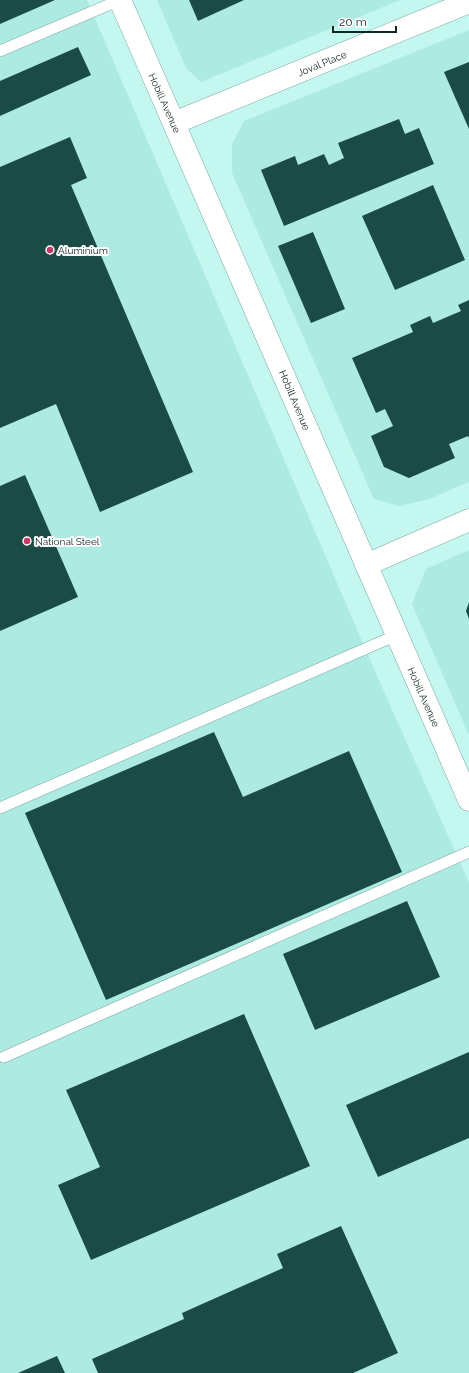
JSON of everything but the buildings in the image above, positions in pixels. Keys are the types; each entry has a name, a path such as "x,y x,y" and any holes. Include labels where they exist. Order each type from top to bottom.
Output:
{"street":[{"name":"Hobill Avenue","path":"120,0 469,800"},
{"name":"Joval Place","path":"174,123 469,2"},
{"path":"366,564 469,520"}],"lane":[{"path":"0,51 120,0"},
{"path":"0,808 397,635"},
{"path":"4,1057 469,852"}],"shaded area":[{"path":"0,0 87,0 370,660 469,883 469,1373 0,1373"},
{"path":"157,0 400,0 201,82 186,68"},
{"path":"469,30 469,482 429,499 399,506 374,499 232,173 232,144 244,121"},
{"path":"469,550 469,735 412,604 426,569"}],"place":[{"name":"Aluminium","path":"50,250"},
{"name":"National Steel","path":"27,541"}]}
